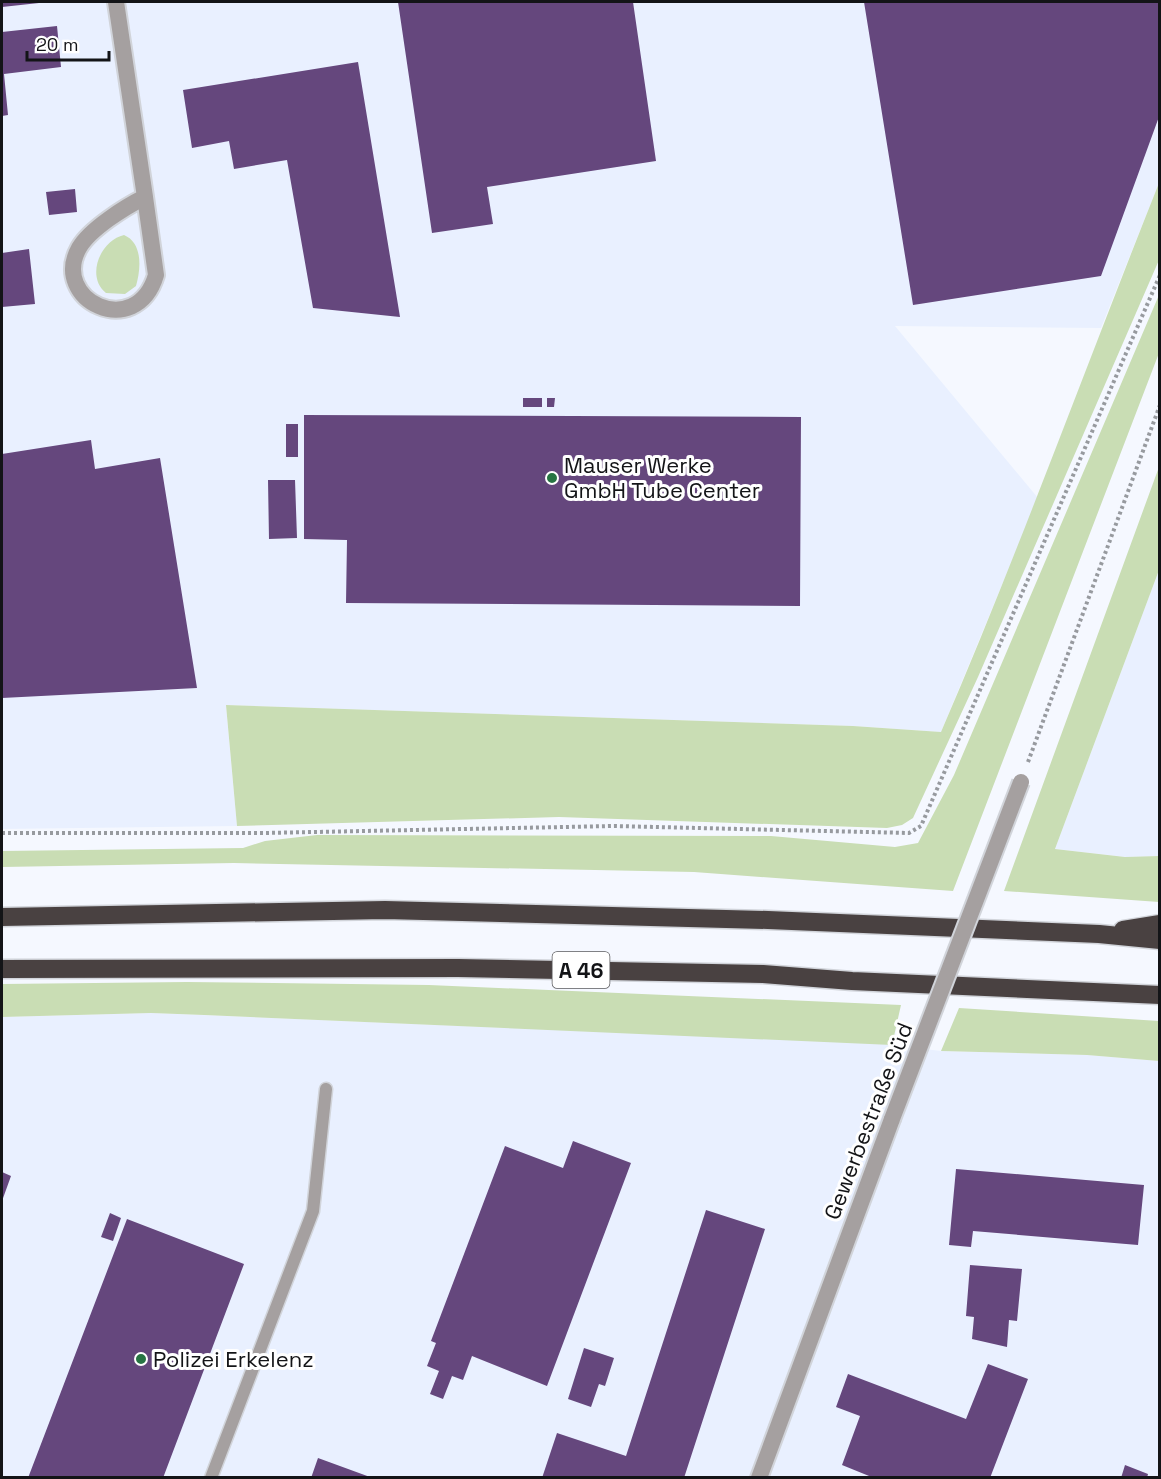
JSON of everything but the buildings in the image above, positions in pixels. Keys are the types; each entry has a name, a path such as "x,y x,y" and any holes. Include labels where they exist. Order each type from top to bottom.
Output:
{"highway":[{"path":"2,917 385,910 768,920 1099,934 1160,940"},
{"path":"1099,934 1160,924"},
{"name":"A 46","path":"2,969 458,968 751,974 852,981 1160,995"}],"street":[{"path":"116,2 156,275 153,286 146,296 126,309 102,308 91,303 76,284 74,272 79,249 86,239 120,210 144,197"},
{"name":"Gewerbestraße Süd","path":"759,1478 892,1119 1021,782"}],"lane":[{"path":"211,1478 313,1211 326,1089"}],"path":[{"path":"2,833 252,833 614,826 909,833 921,826 1160,275"},
{"path":"1021,782 1160,405"}],"shaded area":[{"path":"2,2 1159,2 1159,183 1101,328 895,326 1038,498 941,732 853,726 226,705 237,826 2,829"},
{"path":"1159,570 1159,856 1126,857 1055,849"},
{"path":"151,1013 875,1043 941,1051 1087,1055 1159,1061 1159,1477 2,1477 2,1017"}],"green space":[{"path":"1159,183 1159,260 978,677 913,818 902,825 887,828 559,817 237,826 226,705 853,726 941,732 1025,527"},
{"path":"124,235 135,244 139,257 136,286 125,294 106,293 97,277 98,260 109,244"},
{"path":"1159,295 1159,353 953,891 694,872 234,863 2,867 2,851 243,848 265,841 317,835 771,836 895,847 918,843 954,775"},
{"path":"1159,467 1159,570 1055,849 1125,857 1159,856 1159,902 1004,891"},
{"path":"187,982 429,985 901,1005 892,1045 151,1013 2,1017 2,984"},
{"path":"959,1008 1159,1021 1159,1061 1087,1055 941,1051"}],"place":[{"name":"Mauser Werke GmbH Tube Center","path":"552,478"},
{"name":"Polizei Erkelenz","path":"141,1359"}]}
